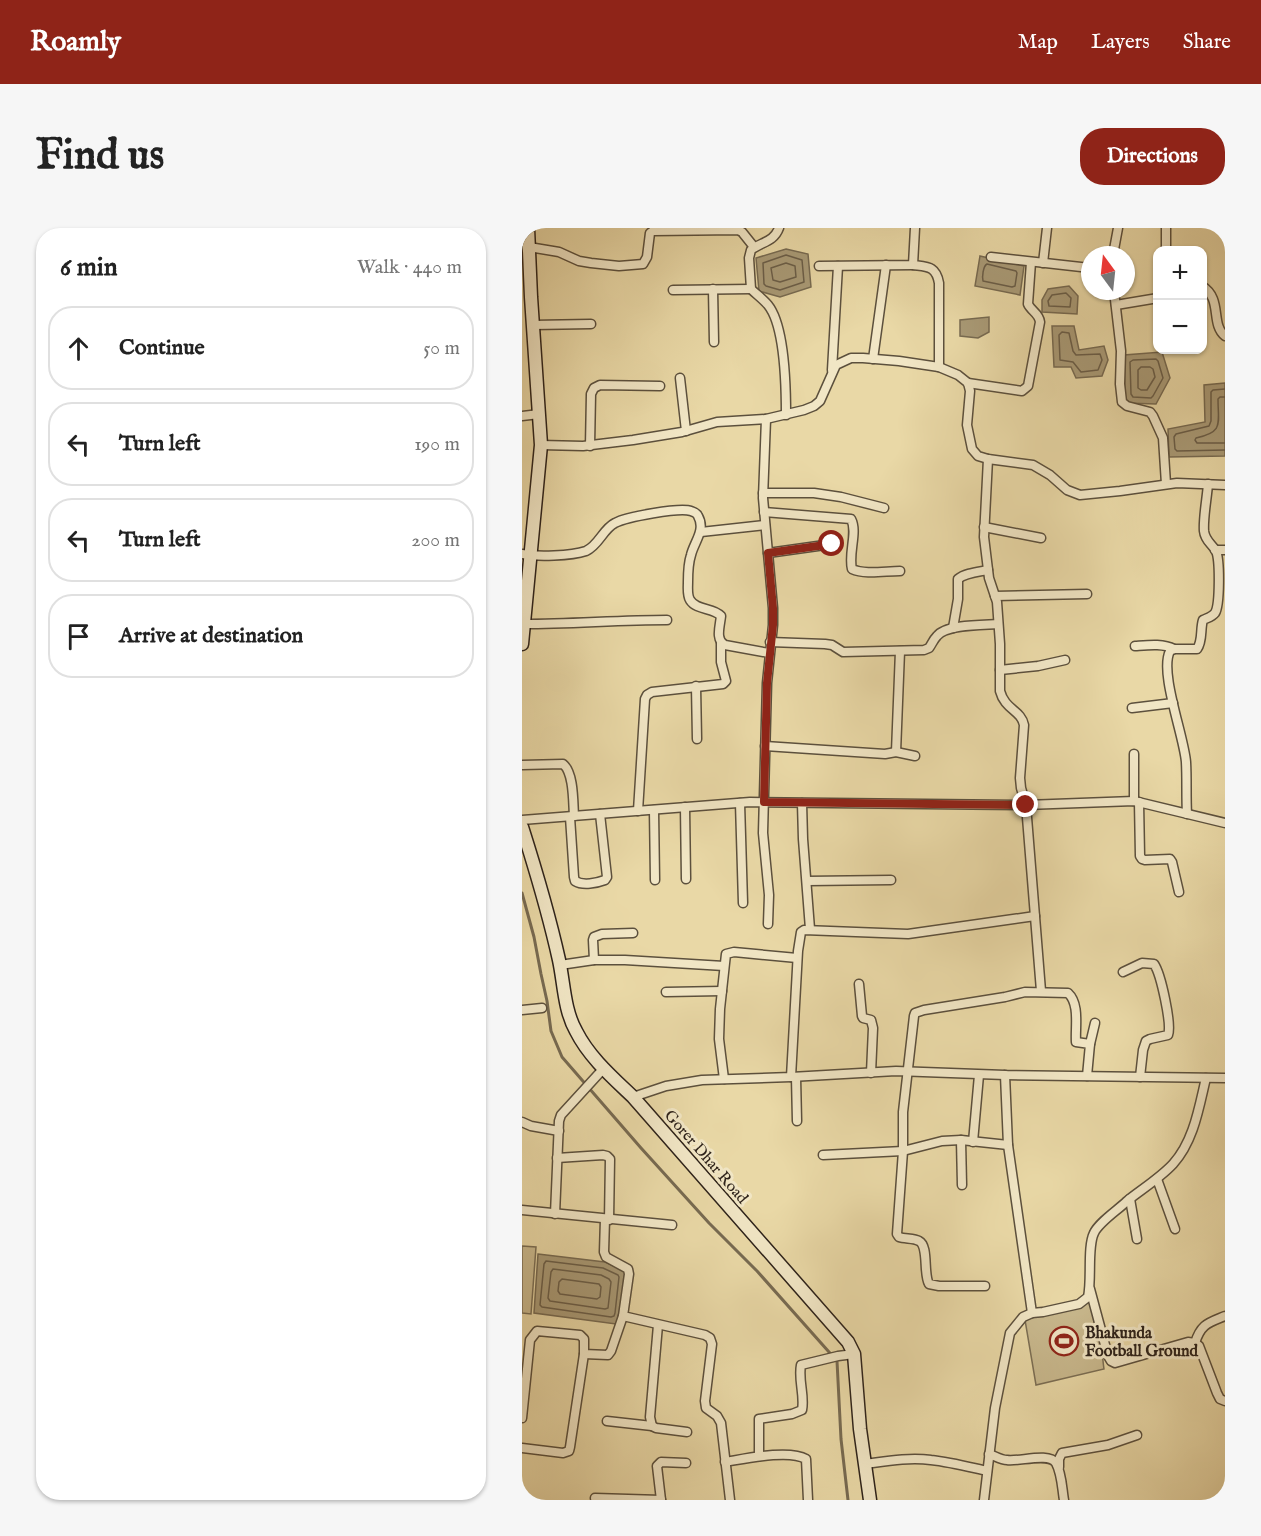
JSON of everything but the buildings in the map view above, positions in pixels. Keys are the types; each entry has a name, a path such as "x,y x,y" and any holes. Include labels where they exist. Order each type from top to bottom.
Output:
{"street":[{"path":"522,644 526,555 541,445 528,228"},
{"path":"778,228 773,239 751,250 749,258 751,289 769,307 783,351 786,415"},
{"path":"913,265 915,228"},
{"path":"1043,263 1047,228"},
{"path":"1115,246 1118,228"},
{"path":"1166,228 1166,246"},
{"path":"528,247 559,252 579,261 619,266 643,264 647,257 650,233 653,231 738,230 754,247"},
{"path":"991,257 1081,267"},
{"path":"541,445 590,446 686,431 717,422 786,415 814,406 820,401 836,365 851,358 939,367 958,375 968,383 1022,391 1028,386 1040,322 1038,315 1028,304 1031,262"},
{"path":"873,359 886,265"},
{"path":"819,266 913,265 927,266 934,270 938,275 939,283 939,367"},
{"path":"832,373 838,266"},
{"path":"713,289 714,342"},
{"path":"673,290 751,289"},
{"path":"1207,290 1216,304 1219,326 1221,333 1225,336"},
{"path":"1116,305 1153,299"},
{"path":"1115,300 1121,351 1122,402 1127,406 1150,412 1153,416 1163,438 1166,484"},
{"path":"533,324 591,324"},
{"path":"680,378 686,431"},
{"path":"968,383 970,391 967,425 972,448 978,456 1033,465 1050,475 1067,490 1080,495 1166,484 1225,485"},
{"path":"590,446 591,394 594,388 600,385 660,386"},
{"path":"522,416 539,414"},
{"path":"766,418 763,493 773,608 769,653 763,833 769,895 768,924"},
{"path":"988,459 984,537 988,570 997,602 1000,691 1002,699 1023,719 1024,725 1020,778 1026,805 1041,991"},
{"path":"1135,645 1167,645 1174,649 1197,649 1200,646 1203,620 1216,611 1222,592 1217,558 1220,550 1208,543 1204,532 1208,484"},
{"path":"763,493 814,493 884,508"},
{"path":"526,555 559,555 587,550 596,544 615,523 681,510 694,512 698,516 701,532 688,564 689,599 695,605 717,612 721,616 719,639 721,662 726,681 723,684 652,692 647,695 638,811"},
{"path":"764,512 851,519 854,527 851,548 852,569 863,572 900,571"},
{"path":"701,532 765,525"},
{"path":"984,527 1041,538"},
{"path":"768,553 832,544"},
{"path":"954,628 958,579 988,570"},
{"path":"995,596 1087,594"},
{"path":"524,624 667,620"},
{"path":"770,642 825,644 832,645 843,652 924,650 929,648 941,632 954,628 998,624"},
{"path":"721,644 769,653"},
{"path":"1174,649 1170,651 1167,658 1169,688 1186,761 1187,814"},
{"path":"896,753 900,651"},
{"path":"1000,670 1038,666 1065,660"},
{"path":"696,686 697,739"},
{"path":"1132,708 1173,703"},
{"path":"765,746 915,756"},
{"path":"1134,754 1140,856 1145,860 1170,859 1179,892"},
{"path":"522,765 563,764 569,771 574,877 575,881 582,884 602,882 607,877 600,814"},
{"path":"522,820 764,802 1026,805 1137,802 1225,823"},
{"path":"740,803 743,903"},
{"path":"802,803 810,929"},
{"path":"685,807 686,879"},
{"path":"654,810 656,880"},
{"name":"Gorer Dhar Road","path":"522,827 548,913 569,1015 582,1042 848,1342 854,1354"},
{"path":"807,881 891,880"},
{"path":"797,1121 793,1077 797,958 801,932 810,929 908,934 1035,916"},
{"path":"594,960 594,937 602,934 633,933"},
{"path":"724,1079 719,1039 726,954 729,952 797,958"},
{"path":"560,965 594,960 625,960 724,966"},
{"path":"1123,972 1143,963 1154,964 1157,967 1170,1023 1168,1035 1150,1039 1144,1044 1140,1077"},
{"path":"859,984 862,1016 871,1020 873,1028 871,1072"},
{"path":"666,992 722,991"},
{"path":"985,1286 929,1284 926,1279 922,1242 899,1237 897,1234 903,1150 903,1112 915,1013 1025,992 1068,993 1075,1006 1076,1042 1090,1044"},
{"path":"522,1010 542,1008"},
{"path":"1087,1076 1090,1044 1095,1023"},
{"path":"555,1214 561,1115 604,1068"},
{"path":"633,1097 666,1086 702,1080 838,1073 908,1071 1005,1076 1225,1078"},
{"path":"973,1142 979,1075"},
{"path":"1005,1076 1008,1145 1032,1313"},
{"path":"984,1500 995,1408 1010,1333 1023,1317 1032,1313 1079,1304 1088,1297 1093,1233 1109,1216 1173,1164 1187,1144 1206,1078"},
{"path":"522,1122 559,1131"},
{"path":"961,1140 962,1185"},
{"path":"823,1155 903,1150 942,1141 961,1140 1008,1145"},
{"path":"557,1158 607,1156 610,1160 604,1251 606,1257 628,1269 629,1274 623,1316 611,1351 608,1355 584,1354"},
{"path":"1157,1179 1175,1229"},
{"path":"1130,1199 1137,1239"},
{"path":"522,1210 672,1225"},
{"path":"1090,1289 1111,1361 1115,1363 1195,1342 1199,1346 1220,1399 1225,1401"},
{"path":"623,1316 710,1338 712,1344 705,1401 706,1408 717,1416 721,1423 730,1500"},
{"path":"1195,1342 1203,1326 1225,1316"},
{"path":"652,1426 650,1418 658,1325"},
{"path":"522,1418 525,1359 530,1340 537,1331 580,1335 584,1339 584,1354 568,1451 563,1453 522,1448"},
{"path":"759,1456 759,1419 792,1414 802,1410 800,1367 804,1363 854,1354 860,1429 870,1500"},
{"path":"607,1421 687,1432"},
{"path":"1064,1500 1059,1470 1059,1459 1062,1453 1108,1445 1137,1436"},
{"path":"989,1454 1007,1461 1050,1458 1055,1461 1059,1470"},
{"path":"725,1462 759,1456 800,1456 806,1459 808,1500"},
{"path":"865,1464 930,1459 987,1471"},
{"path":"595,1498 661,1500 657,1466 661,1462 686,1463"}],"shaded area":[{"path":"522,1246 536,1247 531,1314 522,1313"},
{"name":"Bhakunda Football Ground","path":"1087,1300 1092,1306 1098,1323 1104,1369 1036,1385 1025,1320"}],"water":[{"path":"786,249 808,254 811,287 780,297 759,291 756,258"},
{"path":"980,256 1024,266 1020,295 975,286"},
{"path":"1069,286 1078,296 1077,314 1042,312 1042,300 1048,289"},
{"path":"989,317 989,332 978,338 960,336 960,320"},
{"path":"1052,326 1074,326 1079,350 1104,346 1108,360 1102,376 1076,378 1071,367 1054,367"},
{"path":"1163,354 1170,378 1156,404 1125,403 1124,355"},
{"path":"1225,383 1225,456 1169,457 1168,429 1205,422 1204,385"},
{"path":"538,1254 605,1262 625,1271 621,1316 616,1324 534,1313"}],"waterway":[{"path":"522,893 534,937 551,1031 562,1057 641,1148 709,1223 757,1271 837,1361 841,1439 848,1500"}],"place":[{"name":"Bhakunda Football Ground","path":"1064,1341"}],"route":[{"path":"832,544 768,553 773,625 767,683 764,802 1026,805"}]}
